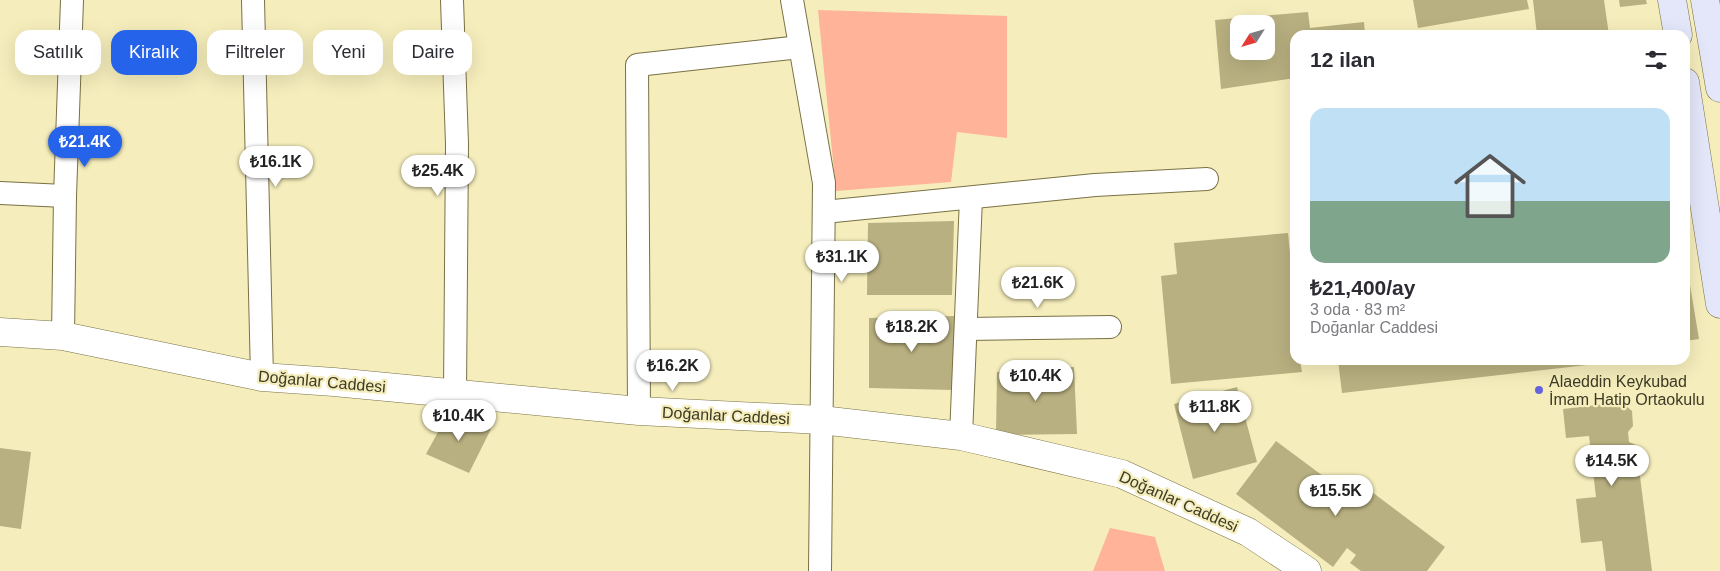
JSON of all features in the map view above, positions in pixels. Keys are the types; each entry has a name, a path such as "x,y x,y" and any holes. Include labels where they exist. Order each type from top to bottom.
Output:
{"main road":[{"path":"1672,0 1677,30"},
{"path":"1705,0 1720,88"},
{"path":"1690,114 1720,304"}],"street":[{"path":"64,336 72,0"},
{"path":"253,0 262,377"},
{"path":"452,0 456,144 455,393"},
{"path":"792,0 824,183 820,571"},
{"path":"638,412 637,65 800,47"},
{"path":"824,212 1095,185 1207,179"},
{"path":"0,193 66,196"},
{"path":"961,436 971,198"},
{"path":"966,329 1110,327"},
{"name":"Doğanlar Caddesi","path":"0,332 64,336 262,377 455,393 638,412 821,420 961,436 1122,474 1248,532 1308,571"}],"shaded area":[{"path":"818,10 1007,16 1007,138 957,132 951,182 836,191"},
{"path":"1110,528 1155,537 1165,571 1093,571"}],"building":[{"path":"1413,0 1527,0 1529,9 1418,28"},
{"path":"1533,0 1604,0 1608,30 1536,30"},
{"path":"1619,0 1646,0 1647,4 1620,7"},
{"path":"1308,12 1310,28 1364,22 1365,30 1290,30 1290,79 1221,89 1215,20 1230,19 1230,60 1275,60 1275,15 1273,15"},
{"path":"954,221 952,295 867,295 868,223"},
{"path":"1288,233 1290,253 1290,365 1301,365 1302,372 1171,384 1161,276 1177,274 1174,243"},
{"path":"1690,285 1699,339 1690,340"},
{"path":"955,316 954,390 869,388 869,318"},
{"path":"1339,365 1587,365 1342,393"},
{"path":"1074,367 1077,434 996,435 997,372"},
{"path":"1237,387 1257,462 1193,479 1174,404"},
{"path":"1606,404 1606,406 1625,405 1632,411 1633,426 1628,432 1629,442 1636,445 1652,571 1606,571 1602,541 1581,543 1576,499 1596,497 1589,436 1566,438 1563,409"},
{"path":"449,412 491,429 469,473 426,454"},
{"path":"1276,441 1362,505 1372,492 1445,547 1427,571 1361,571 1350,563 1356,555 1347,548 1333,567 1236,494"},
{"path":"0,448 31,452 21,529 0,526"}],"place":[{"name":"Alaeddin Keykubad İmam Hatip Ortaokulu","path":"1539,390"}]}
